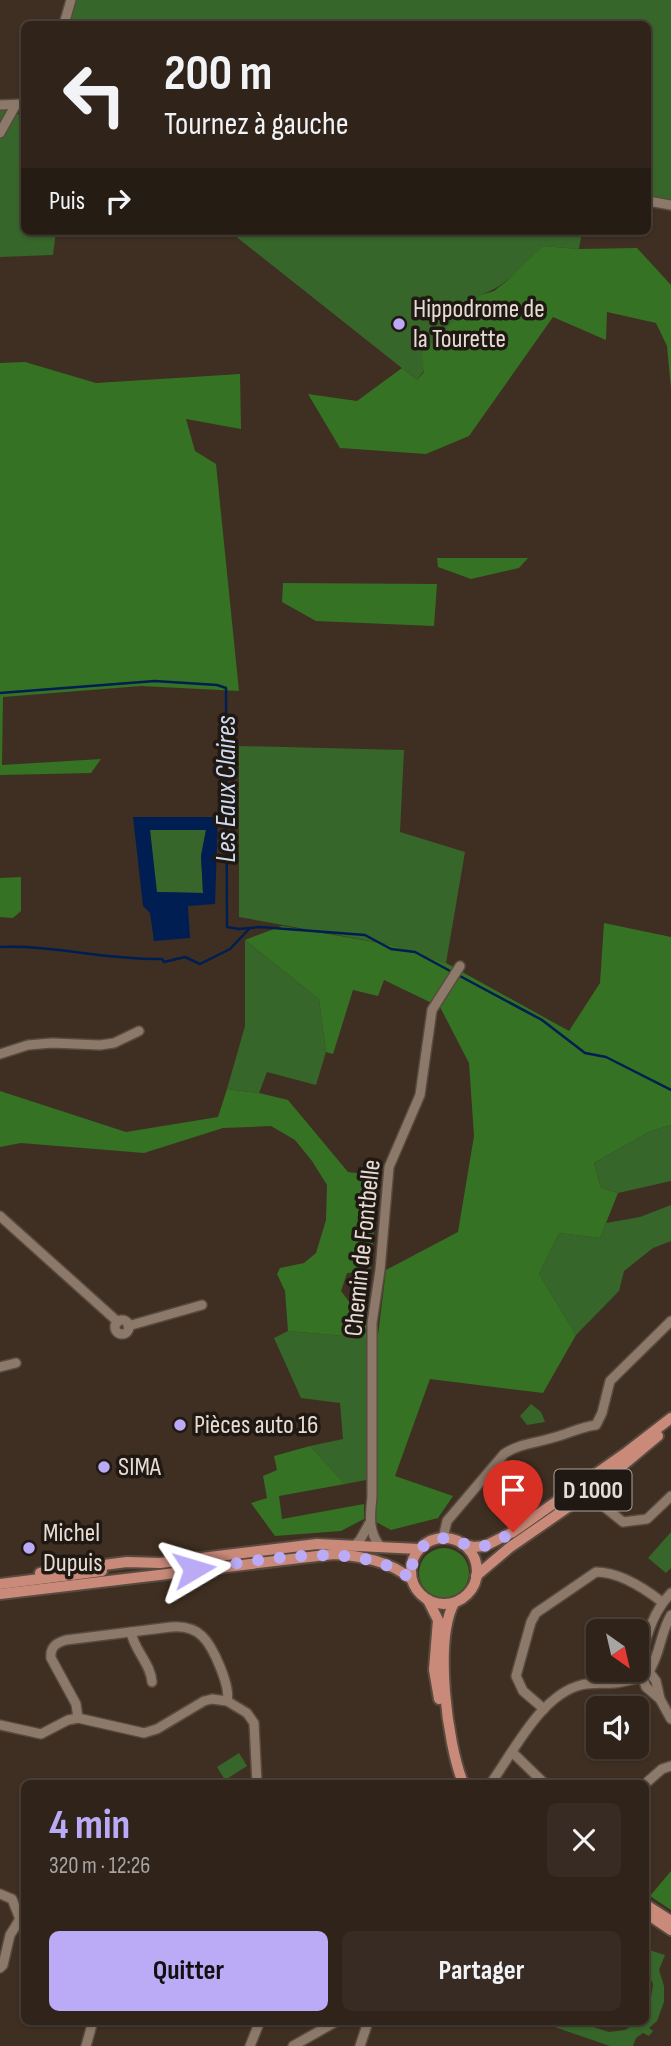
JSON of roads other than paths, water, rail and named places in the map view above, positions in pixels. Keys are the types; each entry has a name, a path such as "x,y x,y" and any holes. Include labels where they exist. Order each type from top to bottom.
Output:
{"main road":[{"name":"D 1000","path":"462,1544 485,1546 513,1532 617,1460 671,1418"},
{"name":"D 1000","path":"477,1576 509,1548 597,1487 671,1425"},
{"path":"451,1731 435,1680 438,1620 428,1600 411,1579 412,1563 419,1549 443,1538 462,1544 474,1558 477,1576 469,1592 454,1603 449,1615 442,1672 462,1780"},
{"path":"0,1584 297,1545 356,1544 419,1549"},
{"path":"0,1594 334,1554 386,1565 411,1579"},
{"path":"87,1563 96,1566 127,1562 160,1563"},
{"path":"0,1579 44,1573 60,1566"},
{"path":"428,1600 441,1604 454,1603"},
{"path":"649,1907 671,1920"},
{"path":"649,1915 671,1930"}],"street":[{"path":"65,21 71,0"},
{"path":"0,105 20,105"},
{"path":"0,133 20,105"},
{"path":"651,202 671,205"},
{"name":"Chemin de Fontbelle","path":"380,1546 373,1537 370,1522 372,1323 380,1270 389,1167 420,1095 432,1010 456,971"},
{"path":"0,1054 28,1045 52,1042 100,1045 114,1043 139,1031"},
{"path":"0,1216 118,1322 124,1321 128,1326 202,1305"},
{"path":"443,1538 447,1521 504,1454 511,1449 581,1427 596,1425 610,1381 671,1321"},
{"path":"0,1367 16,1363"},
{"path":"602,1505 623,1522 647,1519 671,1496"},
{"path":"356,1544 370,1522"},
{"path":"60,1566 87,1563"},
{"path":"544,1709 523,1691 516,1676 536,1613 596,1572 607,1572 622,1578 648,1591 662,1602"},
{"path":"649,1630 662,1602 671,1593"},
{"path":"649,1667 654,1663 659,1640 671,1615"},
{"path":"78,1718 76,1704 51,1658 52,1648 66,1640 179,1626 200,1634 208,1645 228,1691 227,1701"},
{"path":"131,1632 152,1682"},
{"path":"493,1780 544,1709 570,1689 595,1682"},
{"path":"645,1682 646,1687 660,1699 671,1719"},
{"path":"0,1725 41,1734 68,1720 78,1718 144,1733 157,1729 204,1701 227,1701 242,1709 251,1718 256,1731 257,1780"},
{"path":"512,1752 541,1780"},
{"path":"649,1780 662,1769 671,1766"},
{"path":"0,1895 12,1899 21,1917"},
{"path":"0,1968 12,1930 21,1920"},
{"path":"86,2046 92,2025"},
{"path":"250,2046 258,2025"},
{"path":"293,2046 330,2025"},
{"path":"360,2046 367,2025"}],"water":[{"path":"133,817 218,817 215,904 188,906 190,938 154,941 150,913 143,906","holes":["150,830 206,830 201,856 203,893 157,892"]}],"waterway":[{"name":"Les Eaux Claires","path":"0,693 155,681 217,685 226,688 227,927 365,935 391,949 415,952 452,972"},
{"name":"Les Eaux Claires","path":"0,947 162,959 164,962 185,957 200,964 230,949 249,929"},
{"name":"Les Eaux Claires","path":"458,975 542,1020 585,1053 606,1057 671,1090"}],"place":[{"name":"Hippodrome de la Tourette","path":"399,324"},
{"name":"Pièces auto 16","path":"180,1425"},
{"name":"SIMA","path":"104,1467"},
{"name":"Michel Dupuis","path":"29,1548"}]}
